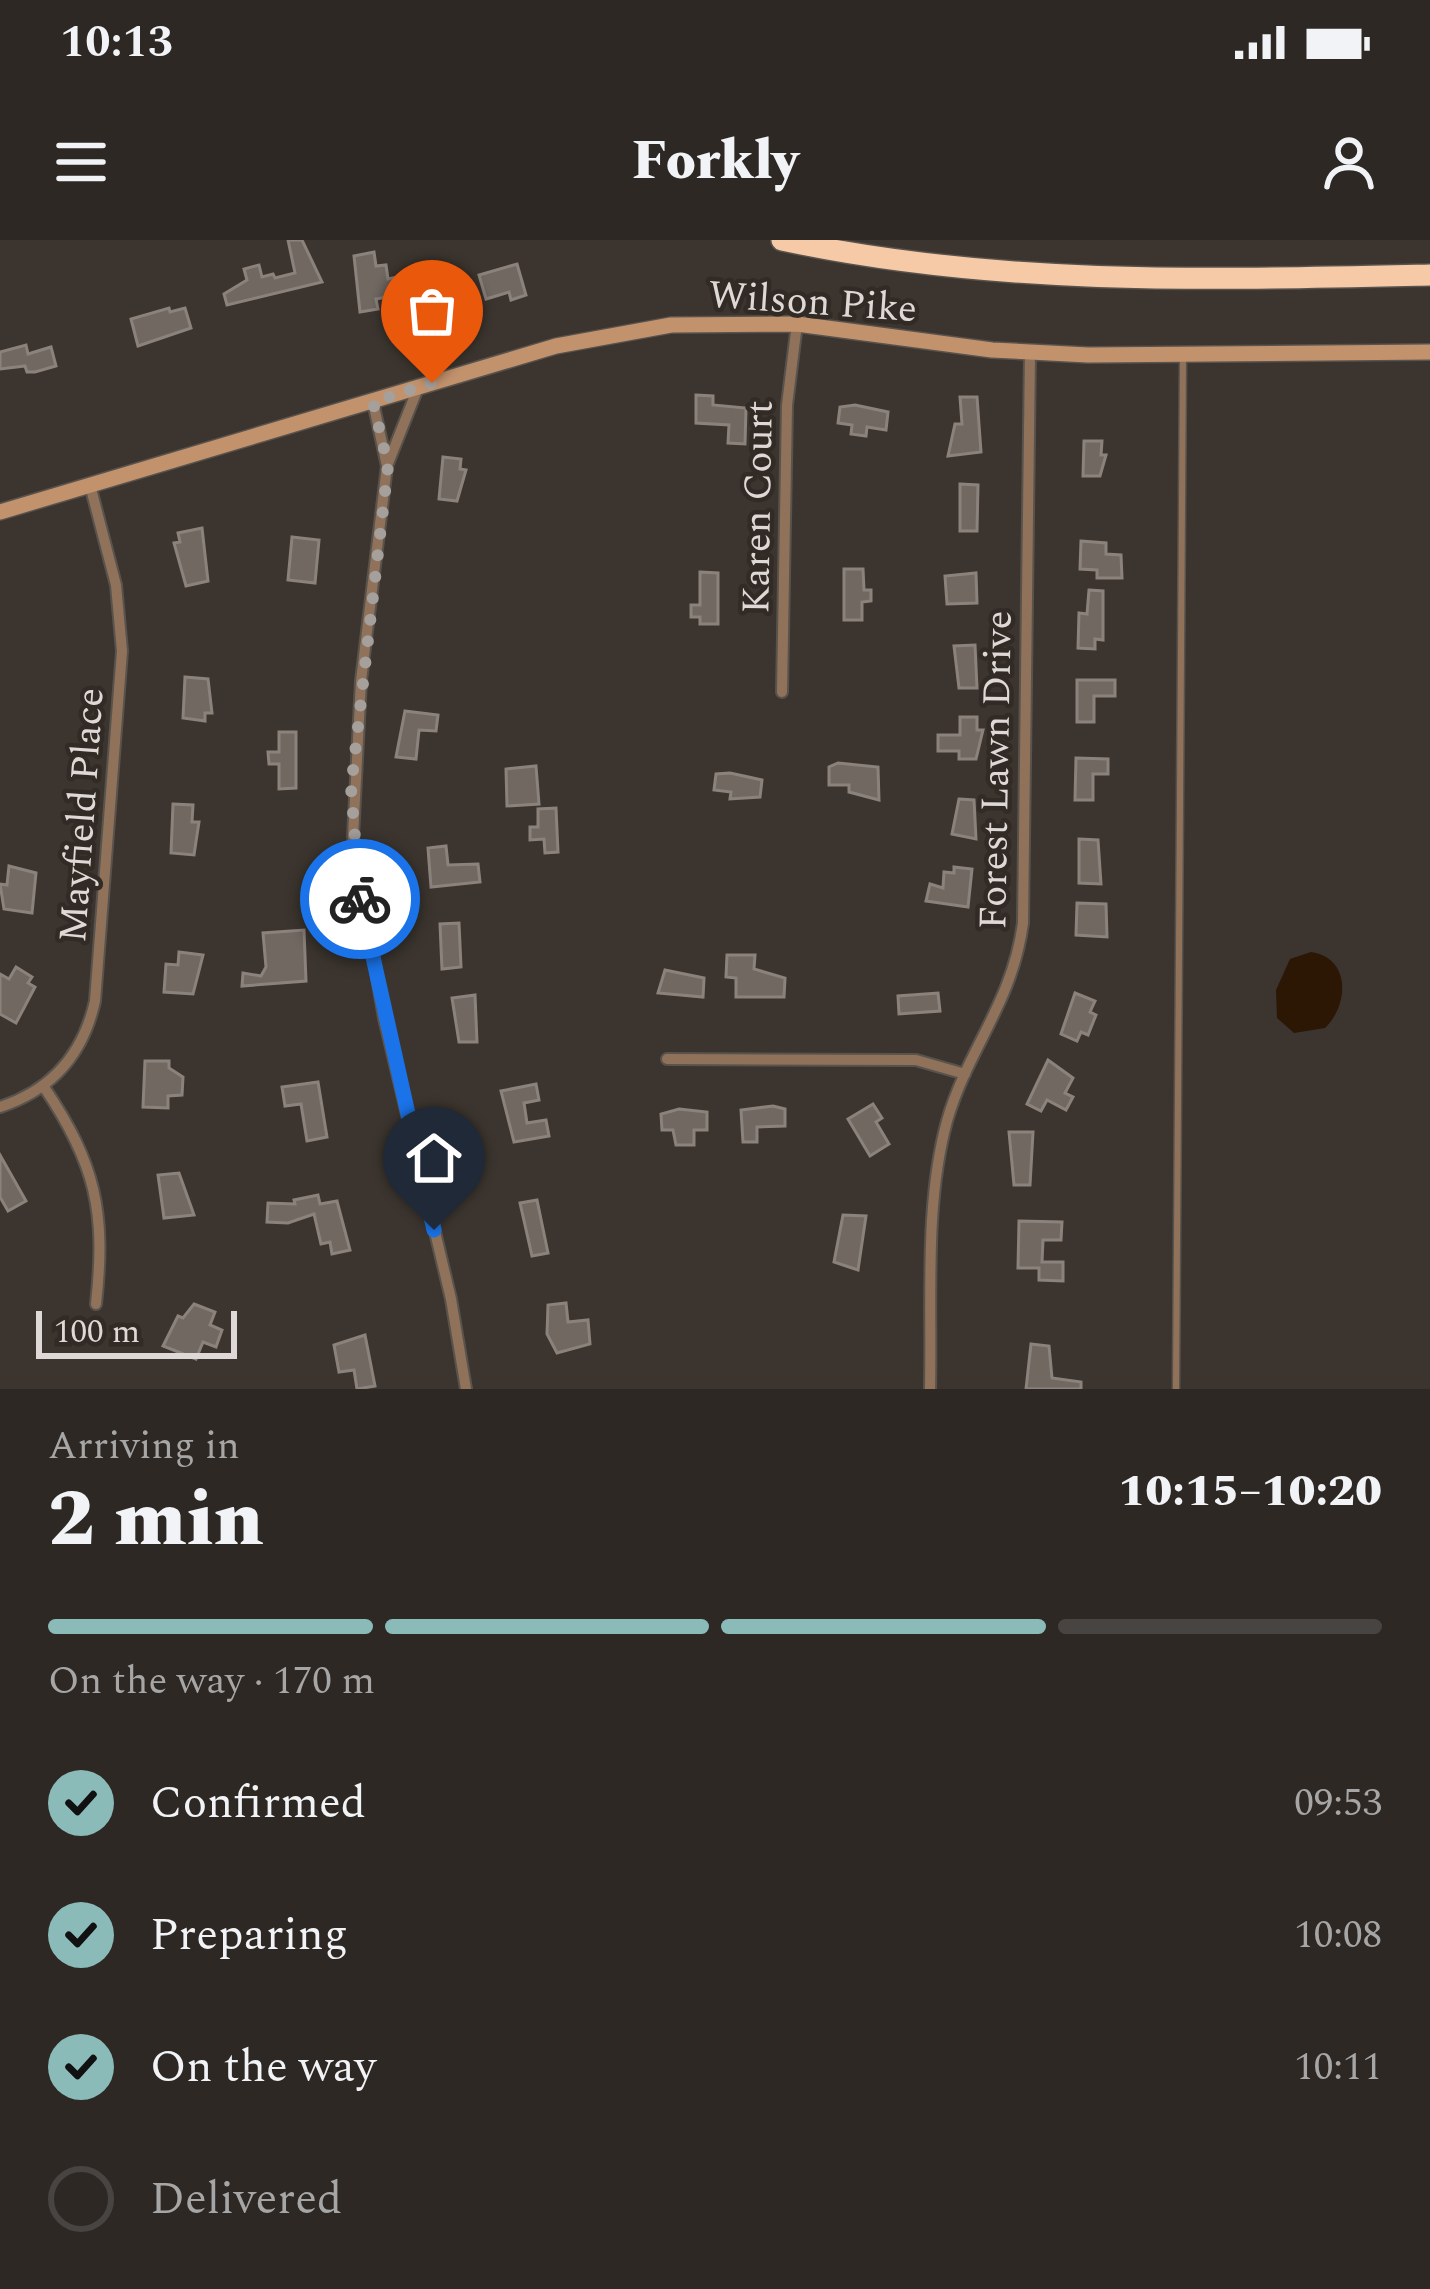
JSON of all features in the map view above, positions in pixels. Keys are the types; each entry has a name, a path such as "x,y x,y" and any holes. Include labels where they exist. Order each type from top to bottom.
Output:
{"highway":[{"path":"782,240 907,262 1053,277 1430,275"}],"main road":[{"name":"Wilson Pike","path":"0,512 632,330 713,322 797,324 1030,352 1183,357 1430,352"}],"street":[{"name":"Karen Court","path":"782,692 787,405 797,324"},
{"name":"Forest Lawn Drive","path":"930,1389 936,1175 965,1074 1012,979 1025,902 1030,352"},
{"path":"418,388 388,466 358,702 353,837 384,1018 451,1296 466,1389"},
{"path":"373,402 388,466"},
{"name":"Mayfield Place","path":"0,1107 44,1087 75,1053 95,1001 118,712 120,609 90,485"},
{"path":"667,1059 916,1060 965,1074"},
{"path":"44,1087 77,1139 94,1181 101,1246 95,1304"}],"lane":[{"path":"1176,1389 1183,357"}],"shaded area":[{"path":"1311,952 1333,963 1342,995 1325,1028 1294,1033 1277,1018 1276,990 1290,959"}],"building":[{"path":"288,240 302,240 322,282 227,305 224,294 247,280 244,269 259,265 262,277 295,273"},
{"path":"374,252 376,266 386,265 388,279 406,275 410,293 376,299 378,309 360,312 354,256"},
{"path":"517,264 526,295 511,300 509,292 486,299 479,275"},
{"path":"169,308 170,312 185,308 191,328 138,346 131,319"},
{"path":"26,345 28,354 51,347 56,366 35,372 27,372 25,366 0,369 0,352"},
{"path":"696,395 713,396 713,405 746,408 745,444 728,443 729,425 696,423"},
{"path":"960,397 977,397 981,452 948,456 955,424 962,424"},
{"path":"840,407 888,412 886,430 867,427 866,436 851,434 852,425 838,423"},
{"path":"1084,441 1102,441 1101,455 1106,455 1100,476 1083,476"},
{"path":"443,457 461,459 460,469 466,470 457,501 439,499"},
{"path":"960,484 978,485 977,531 960,531"},
{"path":"202,528 208,581 186,586 174,543 180,542 178,533"},
{"path":"292,537 319,540 315,583 288,580"},
{"path":"1081,541 1106,543 1106,554 1121,555 1122,578 1097,578 1097,570 1080,569"},
{"path":"844,569 863,569 864,590 871,590 871,601 862,602 862,620 844,620"},
{"path":"700,572 718,573 718,624 700,624 700,617 691,617 691,605 700,605"},
{"path":"976,573 977,603 947,604 945,576"},
{"path":"1089,590 1103,591 1103,640 1095,639 1095,649 1078,648 1079,613 1087,614"},
{"path":"975,645 977,688 959,688 954,646"},
{"path":"185,677 208,679 212,713 205,713 205,721 183,718"},
{"path":"1077,680 1115,680 1115,696 1094,696 1094,722 1077,722"},
{"path":"405,711 438,715 436,731 419,730 416,759 396,757"},
{"path":"960,717 977,717 977,730 983,730 976,759 959,759 959,751 938,751 938,735 960,735"},
{"path":"279,732 296,732 296,788 279,789 279,764 269,764 268,752 279,752"},
{"path":"1076,758 1108,759 1108,774 1093,774 1093,800 1075,800"},
{"path":"838,763 878,767 879,800 849,792 849,785 829,785 829,767"},
{"path":"536,766 539,804 507,806 506,769"},
{"path":"716,774 762,780 760,797 730,799 731,792 714,790"},
{"path":"959,799 974,800 976,839 952,834"},
{"path":"173,804 193,805 192,822 199,822 194,855 171,853"},
{"path":"556,808 558,852 545,853 544,839 530,840 530,827 538,827 538,809"},
{"path":"1079,839 1098,840 1101,884 1079,883"},
{"path":"446,846 448,865 478,864 480,882 431,887 428,848"},
{"path":"9,866 36,873 32,913 4,909 0,884 7,885"},
{"path":"954,867 972,869 968,907 926,901 930,884 943,888 944,872 954,873"},
{"path":"1077,903 1106,904 1107,937 1076,935"},
{"path":"459,923 461,967 442,969 440,924"},
{"path":"304,930 306,981 242,986 243,973 261,976 266,967 263,933"},
{"path":"179,952 203,955 193,994 164,992 166,964 178,965"},
{"path":"727,955 755,955 754,969 785,978 784,997 736,997 736,978 726,977"},
{"path":"16,967 32,977 28,983 35,987 16,1023 0,1014 0,974 9,979"},
{"path":"665,970 704,978 703,997 658,993"},
{"path":"938,993 940,1011 899,1014 898,996"},
{"path":"1075,993 1095,1001 1090,1012 1096,1015 1088,1035 1081,1032 1077,1041 1061,1034"},
{"path":"475,995 477,1042 459,1042 452,998"},
{"path":"1048,1060 1073,1078 1065,1093 1073,1097 1066,1110 1047,1100 1041,1111 1027,1104"},
{"path":"145,1061 169,1061 169,1068 183,1077 182,1095 168,1096 168,1108 143,1107"},
{"path":"318,1082 327,1137 307,1141 301,1104 285,1106 282,1087"},
{"path":"536,1084 539,1100 524,1103 527,1123 546,1120 549,1136 514,1142 501,1091"},
{"path":"873,1104 882,1118 876,1122 889,1144 870,1156 848,1119"},
{"path":"679,1109 707,1112 707,1130 694,1130 694,1145 676,1145 673,1130 662,1130 661,1114"},
{"path":"785,1109 785,1126 757,1127 757,1142 743,1142 741,1110"},
{"path":"1009,1132 1033,1132 1030,1185 1014,1185"},
{"path":"0,1155 26,1201 8,1211 0,1197"},
{"path":"179,1173 194,1215 164,1218 158,1175"},
{"path":"318,1195 320,1204 337,1201 350,1250 332,1254 330,1242 321,1244 314,1214 288,1223 267,1222 268,1203 295,1204 294,1200"},
{"path":"537,1200 548,1253 532,1256 520,1203"},
{"path":"843,1215 866,1216 858,1270 834,1262"},
{"path":"1019,1221 1062,1222 1061,1240 1043,1240 1042,1262 1063,1262 1063,1281 1039,1280 1039,1268 1018,1268"},
{"path":"566,1303 568,1322 588,1320 590,1344 557,1353 547,1334 548,1305"},
{"path":"194,1304 215,1312 210,1325 222,1330 216,1347 203,1342 196,1359 163,1346 178,1316 183,1318"},
{"path":"365,1335 375,1386 357,1389 354,1370 339,1372 334,1345"},
{"path":"1031,1344 1049,1346 1052,1378 1081,1382 1081,1389 1026,1389"}],"way so far":[{"path":"360,899 351,788 388,466 386,439 373,402 432,383"}],"route":[{"path":"360,899 434,1230"}]}
